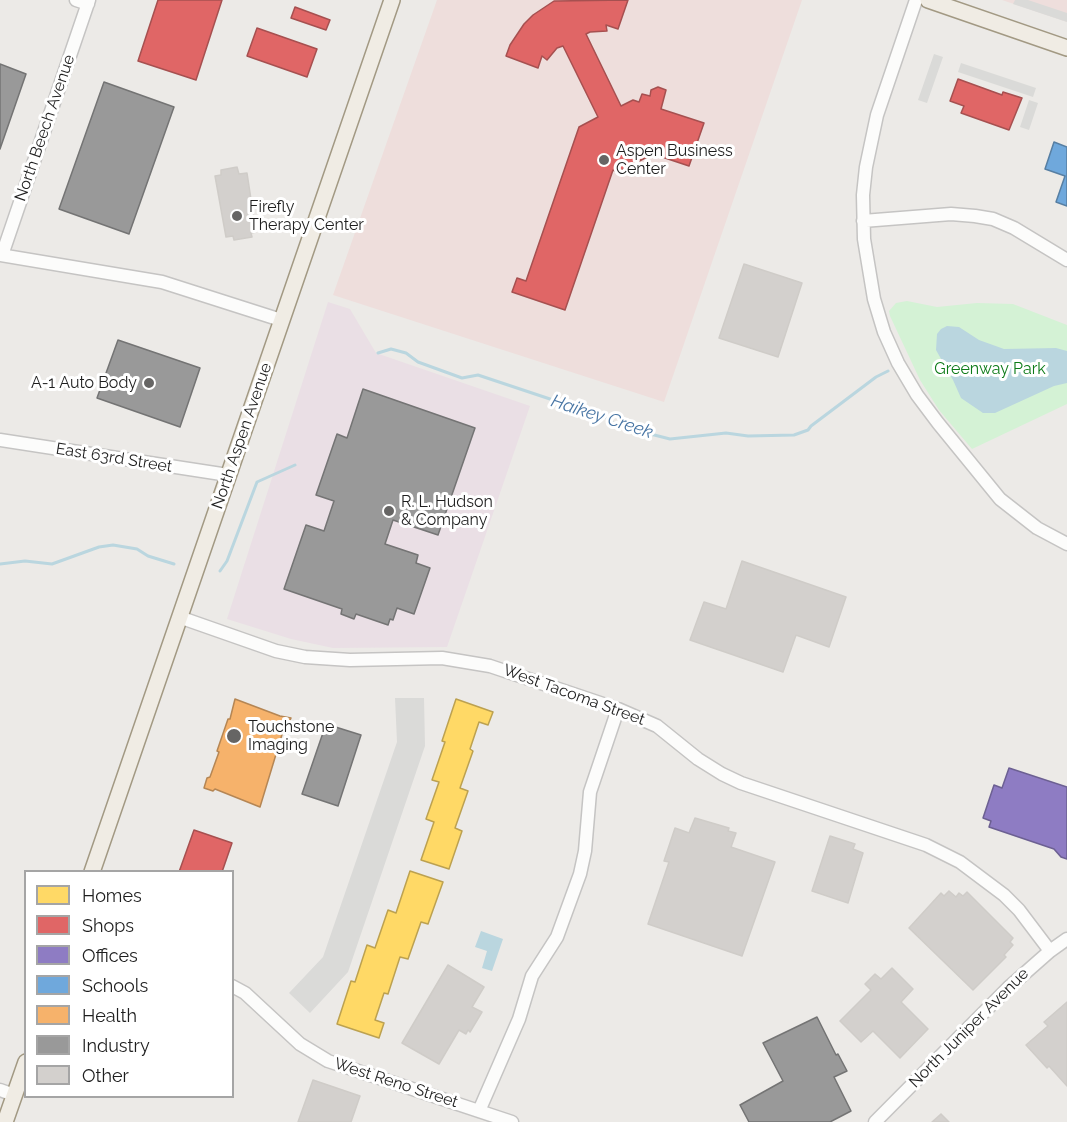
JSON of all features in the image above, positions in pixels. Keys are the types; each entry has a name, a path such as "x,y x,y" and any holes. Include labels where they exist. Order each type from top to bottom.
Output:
{"main road":[{"name":"North Aspen Avenue","path":"93,870 392,0"},
{"path":"928,0 1067,48"},
{"path":"4,1122 7,1093 24,1065"}],"street":[{"path":"916,0 887,82 873,131 866,167 863,221 867,265 874,298 884,332 898,363 917,395 1000,499 1037,528 1067,544"},
{"name":"North Beech Avenue","path":"1,255 84,1"},
{"path":"863,221 951,214 993,219 1014,228 1067,260"},
{"path":"1,255 162,282 281,320"},
{"name":"East 63rd Street","path":"0,440 228,475"},
{"name":"West Tacoma Street","path":"179,617 276,651 297,656 350,660 442,658 490,666 618,709 657,726 698,759 741,783 926,845 960,862 1004,895 1026,918 1050,951"},
{"path":"479,1111 519,1019 532,976 557,937 580,874 585,851 590,792 618,709"},
{"name":"North Juniper Avenue","path":"876,1122 1008,988 1067,939"},
{"name":"West Reno Street","path":"234,987 245,993 300,1044 328,1061 512,1122"}],"shaded area":[{"path":"437,0 802,0 664,402 333,295"},
{"path":"1002,0 1067,0 1067,22"},
{"path":"1015,0 1028,0 1067,13 1067,22 1013,4"},
{"path":"934,54 943,57 927,103 918,100"},
{"path":"961,63 1036,88 1033,97 958,72"},
{"path":"1029,100 1038,103 1029,130 1020,127"},
{"path":"328,302 350,309 376,353 530,406 447,647 333,648 291,639 227,619"},
{"path":"395,698 424,698 425,746 348,972 310,1013 289,993 323,957 397,742"}],"green space":[{"name":"Greenway Park","path":"907,301 937,307 977,303 1013,304 1067,325 1067,404 972,449 939,410 920,380 890,316 889,311 896,303"}],"water":[{"path":"947,326 959,327 979,340 1004,349 1056,348 1067,351 1067,383 1054,386 995,413 983,413 961,398 936,350 937,334"},
{"path":"481,931 503,939 492,971 482,968 487,951 475,947"}],"building: Homes":[{"path":"456,699 493,712 488,725 479,722 470,749 473,751 460,788 468,791 455,828 462,831 449,869 421,860 434,822 426,819 439,782 432,780"},
{"path":"410,871 443,882 428,924 421,922 408,959 400,957 388,994 384,993 375,1020 384,1023 379,1038 337,1024 351,981 355,982 367,945 375,948 388,910 396,913"}],"building: Shops":[{"path":"158,0 222,0 196,80 138,61"},
{"name":"Aspen Business Center","path":"628,0 618,29 606,25 607,31 586,34 621,106 633,100 639,102 642,94 650,96 651,90 658,87 666,90 661,109 704,123 689,166 653,154 618,172 613,170 565,310 512,292 517,278 526,281 579,127 598,117 563,46 557,48 547,60 542,56 538,68 506,56 510,45 524,24 554,1"},
{"path":"295,7 330,20 326,30 291,18"},
{"path":"257,28 317,49 307,77 247,56"},
{"path":"958,79 1002,95 1003,92 1022,98 1009,130 961,113 964,106 950,101"},
{"path":"194,830 232,843 223,870 180,870"}],"building: Offices":[{"path":"1009,768 1067,787 1067,859 1061,857 1054,849 989,827 991,821 983,818 994,785 1002,788"}],"building: Schools":[{"path":"1054,142 1067,147 1067,206 1056,202 1065,176 1045,169"}],"building: Health":[{"path":"235,699 291,718 287,727 284,728 260,807 215,789 213,791 204,788 219,752 217,751 228,719 230,719"}],"building: Industry":[{"path":"0,64 26,74 0,149"},
{"path":"104,82 174,107 129,234 59,209"},
{"name":"A-1 Auto Body","path":"118,340 200,368 180,427 97,398"},
{"name":"R. L. Hudson & Company","path":"363,389 475,428 438,535 393,520 385,544 418,555 416,563 430,568 414,614 397,608 393,620 390,619 388,625 356,614 354,619 341,614 342,609 284,589 306,525 324,531 334,501 316,495 337,434 347,438"},
{"path":"326,724 361,735 338,806 302,794"},
{"path":"817,1017 836,1055 838,1054 847,1071 834,1077 851,1111 830,1122 749,1122 740,1105 783,1081 763,1043"}],"building: Other":[{"name":"Firefly Therapy Center","path":"237,167 239,174 247,173 256,232 251,233 252,237 234,240 233,236 226,237 215,176 221,175 221,170"},
{"path":"744,264 802,283 778,357 719,338"},
{"path":"742,561 846,597 829,647 796,635 783,672 690,640 704,602 726,609"},
{"path":"695,818 729,828 728,831 736,833 731,847 775,862 742,956 648,924 669,862 664,861 675,828 689,833"},
{"path":"830,836 855,844 853,849 863,853 848,903 812,891"},
{"path":"949,891 956,897 959,893 963,896 967,892 1013,938 1010,942 1013,945 1004,955 1006,957 973,990 909,928 941,893 944,896"},
{"path":"448,965 484,987 472,1007 482,1012 470,1032 468,1030 466,1034 459,1030 439,1064 402,1043"},
{"path":"892,968 913,989 901,1002 928,1029 900,1058 873,1031 861,1042 840,1021 871,990 865,984 875,974 881,979"},
{"path":"1067,1002 1067,1086 1026,1045 1048,1026 1044,1022"},
{"path":"313,1080 360,1096 351,1122 298,1122"},
{"path":"941,1114 949,1122 932,1122"}],"waterway":[{"name":"Haikey Creek","path":"378,353 391,349 406,353 418,362 462,378 478,375 607,418 615,425 670,439 726,433 748,436 794,435 808,430 876,377 888,371"},
{"name":"Haikey Creek","path":"220,571 227,561 257,482 295,465"},
{"name":"Haikey Creek","path":"0,564 25,561 52,564 99,547 113,545 137,549 148,556 174,564"}],"place":[{"name":"Aspen Business Center","path":"604,160"},
{"name":"Firefly Therapy Center","path":"237,216"},
{"name":"A-1 Auto Body","path":"149,383"},
{"name":"R. L. Hudson & Company","path":"389,511"},
{"name":"Touchstone Imaging","path":"234,736"}]}
